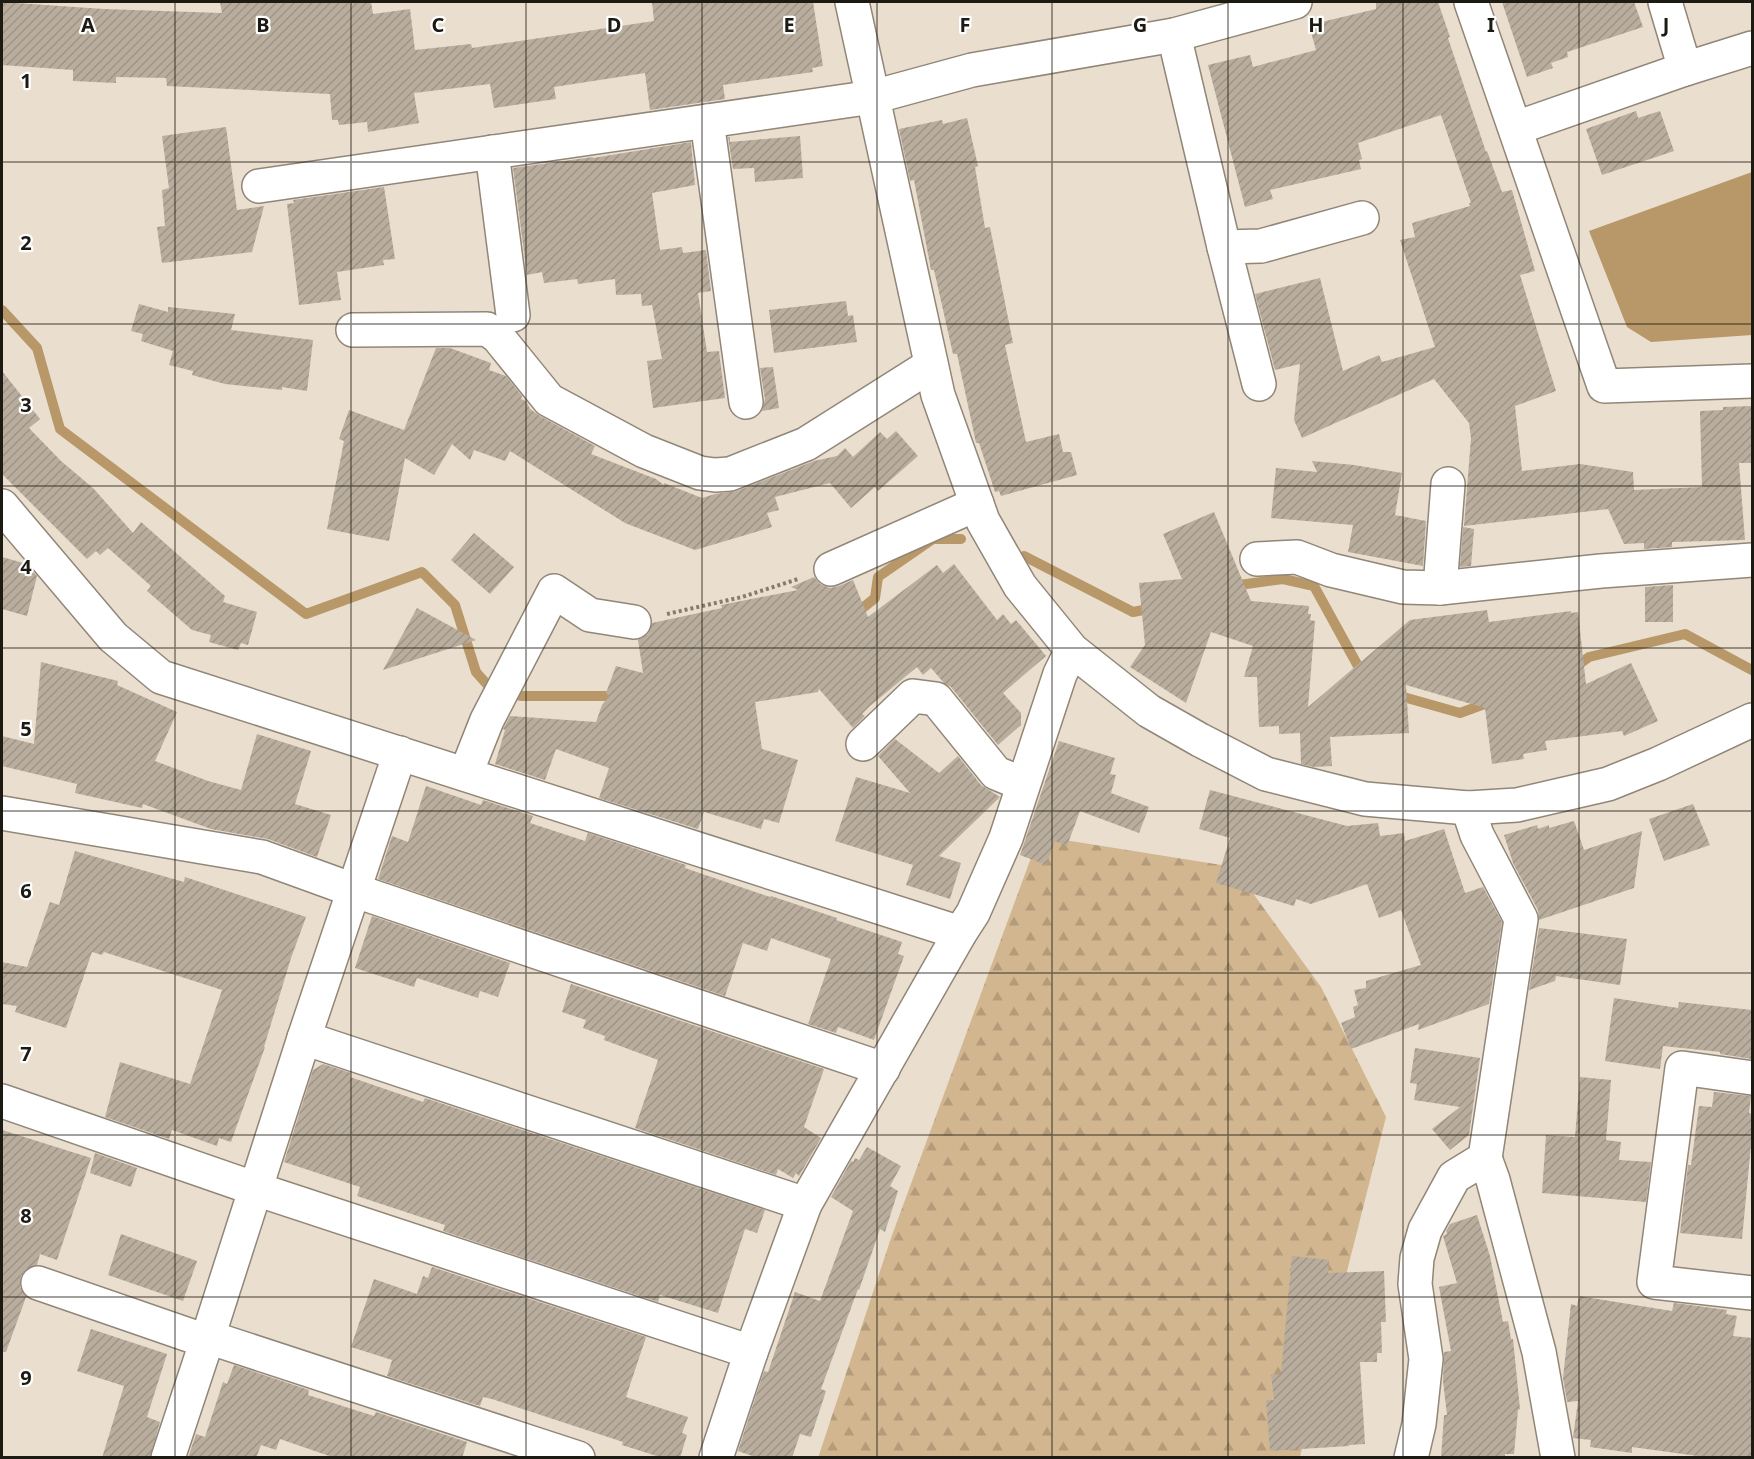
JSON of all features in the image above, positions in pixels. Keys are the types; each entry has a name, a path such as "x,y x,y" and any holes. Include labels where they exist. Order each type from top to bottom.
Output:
{"street":[{"path":"852,2 938,395 983,521 1020,586 1072,650 1149,711 1266,774 1365,799 1468,808 1517,805 1608,784 1658,764 1752,720"},
{"path":"259,186 873,98 972,70 1174,35 1295,2"},
{"path":"1471,2 1604,386 1752,381"},
{"path":"1665,2 1685,69"},
{"path":"1174,35 1259,384"},
{"path":"1516,128 1752,48"},
{"path":"707,122 746,402"},
{"path":"492,152 513,315"},
{"path":"1224,247 1261,246 1362,218"},
{"path":"353,330 487,328 498,337 549,400 644,451 700,473 715,475 730,474 806,444 931,365"},
{"path":"1440,588 1448,484"},
{"path":"831,569 977,504"},
{"path":"6,517 113,637 162,677 960,933"},
{"path":"1257,559 1298,557 1331,570 1403,587 1440,588 1601,571 1752,560"},
{"path":"466,773 487,720 554,591 590,615 634,622"},
{"path":"716,1458 751,1352 805,1204 973,913 1006,838 1060,674 1072,650"},
{"path":"863,744 913,696 936,699 996,773 1023,784"},
{"path":"168,1458 304,1038 400,753"},
{"path":"1468,808 1477,835 1521,919 1485,1158 1493,1180 1539,1352 1558,1458"},
{"path":"2,813 262,857 353,890 884,1069"},
{"path":"304,1038 805,1204"},
{"path":"1752,1078 1682,1068 1654,1282 1752,1293"},
{"path":"2,1101 256,1189 751,1352"},
{"path":"1411,1458 1419,1424 1426,1359 1415,1284 1417,1258 1425,1230 1454,1177 1485,1158"},
{"path":"38,1283 578,1458"}],"path":[{"path":"634,622 742,597 831,569"}],"green space":[{"path":"1039,836 1234,867 1321,987 1386,1117 1300,1457 818,1458 891,1238"}],"shaded area":[{"path":"1752,172 1752,335 1651,342 1627,327 1589,231"}],"building":[{"path":"2,2 104,9 222,13 220,2 371,2 373,14 410,9 415,50 471,44 472,48 654,21 652,2 813,2 823,66 812,68 813,72 723,85 725,99 650,110 645,73 554,87 556,99 494,108 490,84 414,93 419,123 368,132 367,122 339,125 338,120 332,120 330,94 167,86 166,78 116,77 116,83 73,81 73,70 2,65"},
{"path":"1376,2 1438,2 1486,152 1502,192 1512,190 1535,271 1520,275 1556,391 1515,406 1522,471 1580,464 1633,472 1634,490 1702,487 1700,411 1752,406 1752,463 1739,463 1745,540 1672,542 1672,547 1644,549 1644,543 1624,544 1608,509 1464,526 1471,438 1469,423 1434,379 1302,438 1294,420 1300,364 1275,370 1255,294 1320,278 1343,371 1379,355 1382,362 1435,347 1400,240 1415,237 1412,223 1470,206 1469,203 1471,203 1441,115 1358,143 1362,159 1359,160 1361,169 1270,190 1273,199 1245,207 1208,65 1250,55 1253,67 1316,50 1309,25 1376,9"},
{"path":"1502,2 1634,2 1643,27 1567,52 1568,57 1551,63 1553,68 1527,77"},
{"path":"1636,111 1638,118 1660,111 1674,151 1602,175 1586,129"},
{"path":"967,118 978,166 975,167 985,228 990,227 1013,343 1005,345 1026,442 1059,434 1063,452 1071,452 1077,475 1001,496 999,491 995,492 979,443 976,443 957,354 953,354 934,270 931,270 914,180 910,181 899,129 942,120 943,124"},
{"path":"226,127 237,210 264,206 252,252 162,263 157,227 165,226 162,190 169,188 162,136"},
{"path":"800,136 803,178 755,182 754,168 733,169 728,137 730,137 730,142"},
{"path":"691,142 695,185 652,193 660,250 682,247 683,253 706,250 711,291 698,293 707,352 719,351 725,398 653,408 647,361 662,359 652,305 642,306 641,294 616,295 615,279 578,284 577,279 544,283 542,272 527,275 513,168"},
{"path":"384,187 395,259 383,260 384,265 337,272 341,300 299,305 287,204 294,203 293,200"},
{"path":"846,301 848,316 853,315 857,342 774,353 769,310"},
{"path":"139,304 168,312 168,307 235,314 231,330 313,340 307,391 282,387 282,390 225,384 192,375 193,371 169,365 173,351 141,341 143,334 131,331"},
{"path":"436,348 450,348 491,363 489,370 506,376 530,409 595,446 591,454 656,479 664,485 664,483 702,498 737,491 814,461 837,456 845,448 853,457 880,432 887,439 896,431 918,456 878,491 875,487 851,508 830,483 775,497 779,510 767,513 772,527 695,550 625,523 510,451 505,461 474,450 470,460 452,444 434,475 405,458 389,541 327,529 344,441 339,439 349,410 404,430"},
{"path":"773,367 779,408 762,411 765,399 760,368"},
{"path":"2,371 40,419 29,428 61,461 93,488 133,533 141,522 225,596 223,602 257,612 248,645 241,643 238,650 209,642 211,635 192,630 147,591 151,586 108,548 100,555 96,551 87,559 2,474"},
{"path":"1312,461 1402,473 1395,515 1426,521 1423,566 1348,552 1353,525 1271,518 1276,468 1317,472"},
{"path":"1214,512 1251,601 1309,606 1310,620 1315,621 1308,707 1410,620 1487,610 1489,622 1571,611 1571,613 1578,612 1586,684 1631,663 1658,721 1624,736 1622,731 1545,741 1547,750 1523,754 1524,759 1492,764 1485,708 1406,685 1409,733 1330,737 1332,766 1314,767 1301,764 1300,733 1279,734 1279,726 1259,727 1257,677 1244,677 1253,646 1211,632 1186,703 1130,667 1145,645 1139,583 1182,579 1163,534"},
{"path":"1463,527 1474,529 1471,566 1460,567"},
{"path":"474,533 514,567 490,594 451,560"},
{"path":"2,557 27,564 37,576 27,616 2,609"},
{"path":"954,564 997,620 1003,614 1011,624 1016,620 1046,656 1003,693 1021,713 1021,725 998,745 951,687 944,683 931,668 923,675 917,667 870,706 862,714 865,716 853,728 819,689 818,692 755,702 762,749 798,760 779,823 764,819 761,829 704,812 698,829 599,798 609,768 556,749 545,780 495,764 505,730 503,729 510,716 596,722 602,705 609,696 606,693 616,666 643,673 638,640 648,634 652,623 722,608 721,605 798,590 791,587 814,577 820,584 830,588 853,580 868,617 937,565 943,573"},
{"path":"1673,585 1673,622 1645,622 1645,587"},
{"path":"417,608 476,640 383,670"},
{"path":"41,662 118,681 117,685 177,712 155,761 208,781 241,790 257,734 311,751 295,804 331,815 317,857 268,839 211,829 143,804 142,808 75,793 77,784 2,766 2,736 34,744"},
{"path":"895,739 939,773 958,756 981,785 1000,797 939,856 961,863 950,899 906,885 913,865 835,841 856,777 910,793 878,756"},
{"path":"1059,741 1115,758 1110,774 1116,775 1111,793 1149,807 1139,833 1080,811 1067,846 1055,841 1046,865 1020,855"},
{"path":"426,786 481,805 483,800 533,816 530,823 585,841 588,833 686,865 685,868 902,942 898,954 904,956 874,1040 838,1027 836,1033 808,1024 831,959 771,938 767,951 743,943 725,996 378,879 392,836 408,842"},
{"path":"1210,790 1347,826 1378,823 1380,836 1404,833 1405,841 1444,829 1465,893 1483,887 1502,922 1489,1004 1418,1030 1419,1024 1351,1049 1341,1023 1355,1017 1353,1007 1358,1005 1354,990 1366,988 1366,981 1421,965 1401,910 1379,918 1367,884 1311,904 1296,899 1294,906 1216,883 1230,838 1199,829"},
{"path":"1693,804 1710,845 1664,861 1649,819"},
{"path":"1574,821 1584,850 1642,831 1634,888 1539,920 1538,910 1513,863 1504,835 1537,825 1538,829 1549,825 1549,828"},
{"path":"75,851 184,882 185,877 306,917 291,958 265,1047 231,1142 219,1138 217,1146 172,1130 169,1139 105,1117 120,1062 190,1084 222,990 104,952 102,955 92,952 66,1028 15,1012 17,1006 2,1004 2,962 27,967 50,902 59,905"},
{"path":"372,916 510,963 498,997 480,991 478,998 417,978 414,987 355,968"},
{"path":"1539,928 1627,939 1620,985 1556,976 1555,981 1529,990"},
{"path":"571,984 824,1069 804,1127 821,1138 799,1176 796,1173 793,1178 778,1169 776,1175 635,1128 658,1060 604,1040 605,1036 583,1028 586,1020 562,1012"},
{"path":"1614,998 1678,1008 1679,1002 1752,1010 1752,1059 1720,1054 1720,1052 1663,1046 1660,1069 1605,1061"},
{"path":"1415,1048 1480,1058 1469,1135 1450,1150 1432,1129 1460,1107 1414,1100 1417,1084 1410,1083"},
{"path":"323,1064 351,1073 350,1077 423,1102 425,1098 765,1210 757,1233 745,1229 718,1313 660,1295 658,1302 443,1231 445,1225 357,1196 360,1187 284,1162 313,1070"},
{"path":"1580,1077 1611,1080 1606,1140 1621,1142 1619,1160 1651,1162 1646,1202 1542,1193 1546,1135 1575,1137"},
{"path":"1714,1092 1751,1096 1749,1113 1752,1114 1752,1146 1742,1239 1680,1233 1688,1165 1691,1165 1699,1106 1712,1107"},
{"path":"2,1130 91,1158 57,1260 40,1254 37,1265 26,1269 21,1276 20,1287 26,1297 6,1352 2,1352"},
{"path":"867,1147 901,1166 890,1186 898,1191 885,1232 880,1229 821,1389 826,1391 811,1437 800,1434 792,1458 758,1458 738,1451 764,1371 768,1372 795,1292 820,1301 853,1211 831,1197 851,1161 853,1162 855,1158 859,1160"},
{"path":"95,1153 137,1168 131,1187 90,1173"},
{"path":"1477,1215 1490,1256 1503,1322 1508,1321 1511,1339 1513,1339 1520,1409 1518,1410 1514,1454 1505,1454 1505,1458 1441,1458 1444,1415 1447,1415 1443,1381 1444,1352 1451,1351 1439,1287 1457,1283 1443,1236 1447,1234 1446,1231 1450,1224"},
{"path":"121,1234 197,1261 183,1301 108,1275"},
{"path":"1292,1256 1329,1260 1328,1273 1384,1271 1386,1322 1381,1322 1382,1353 1377,1353 1377,1362 1360,1362 1365,1444 1270,1451 1266,1400 1274,1400 1271,1375 1281,1374"},
{"path":"432,1267 646,1337 626,1397 688,1417 682,1433 687,1435 680,1458 663,1458 622,1445 623,1442 492,1399 483,1397 480,1406 387,1376 392,1360 351,1347 374,1279 417,1294 423,1276 428,1278"},
{"path":"1579,1296 1672,1311 1674,1303 1690,1305 1727,1310 1726,1314 1737,1316 1733,1336 1752,1338 1752,1458 1712,1458 1632,1447 1632,1453 1590,1447 1591,1440 1573,1438 1578,1401 1567,1402 1563,1378 1571,1304 1577,1306"},
{"path":"91,1329 167,1354 147,1417 160,1422 150,1458 102,1458 124,1386 77,1371"},
{"path":"234,1365 309,1390 308,1395 374,1416 376,1412 467,1442 462,1458 335,1458 280,1439 276,1450 261,1445 256,1458 188,1458 196,1434 205,1437 223,1382 227,1384"}],"waterway":[{"path":"2,310 37,348 60,429 306,614 422,572 455,605 476,672 492,690 522,696 623,696"},
{"path":"854,615 875,598 878,577 933,539 961,539"},
{"path":"1024,556 1133,612 1153,608"},
{"path":"1231,589 1239,585 1283,579 1314,586 1364,677"},
{"path":"1574,668 1589,657 1685,634 1752,670"},
{"path":"1393,694 1460,713 1490,702"}]}
